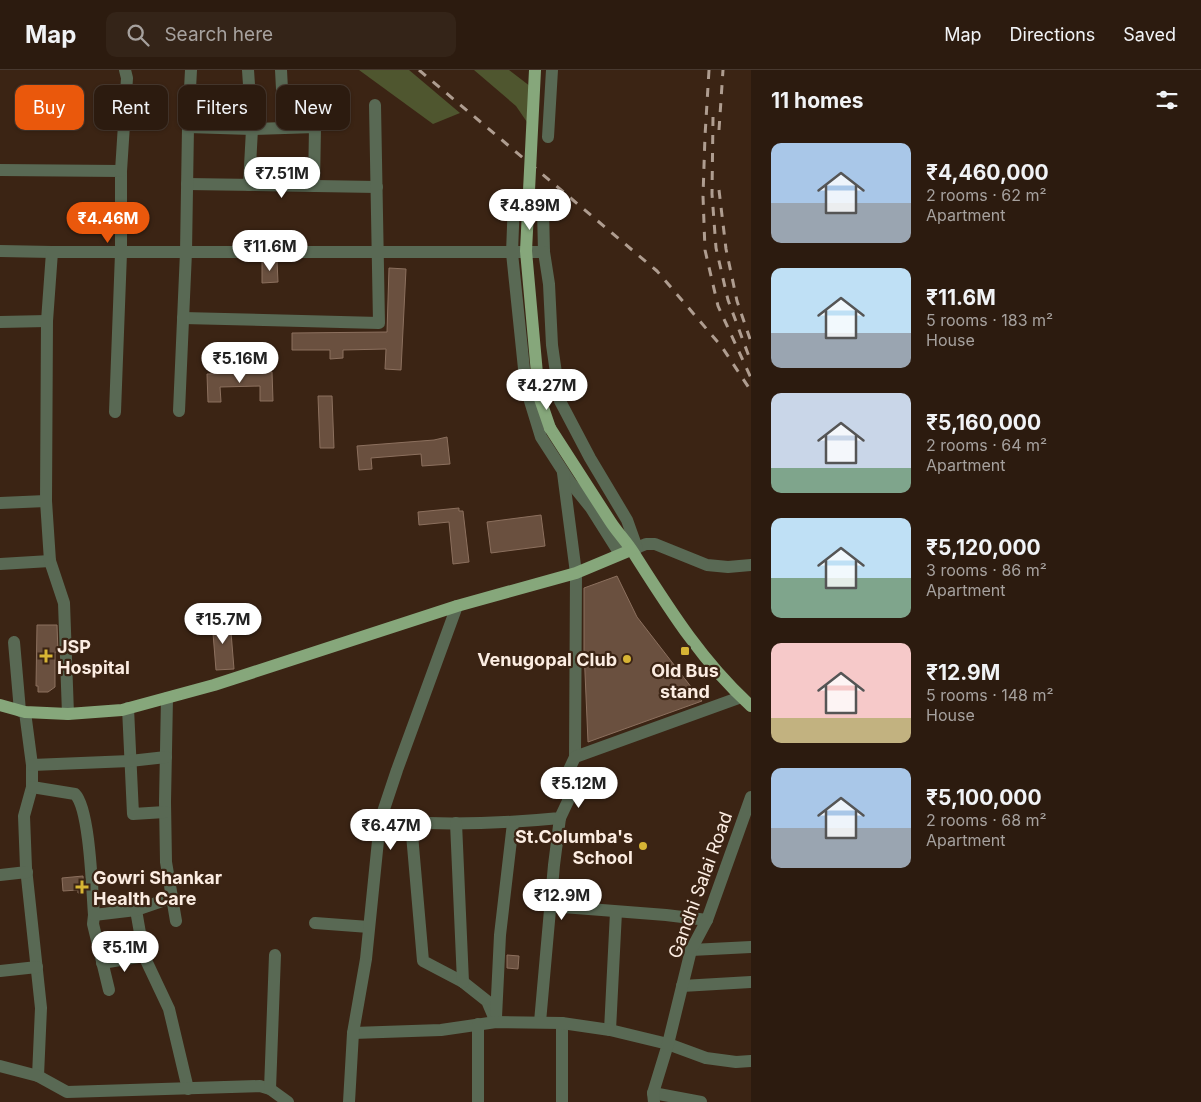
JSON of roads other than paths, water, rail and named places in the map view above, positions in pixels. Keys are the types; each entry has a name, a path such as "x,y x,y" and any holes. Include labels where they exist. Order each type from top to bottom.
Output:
{"main road":[{"path":"535,70 526,251 539,396 550,428 629,551 696,646 751,706"},
{"path":"0,706 23,712 68,714 128,708 214,685 457,606 576,573 629,551"}],"street":[{"path":"115,412 121,252 121,171 127,78 125,70"},
{"path":"190,85 191,70"},
{"path":"248,70 249,85"},
{"path":"281,70 282,85"},
{"path":"548,137 552,70"},
{"path":"183,318 379,323 376,105"},
{"path":"179,410 186,252 188,130"},
{"path":"250,185 252,130"},
{"path":"314,186 315,130"},
{"path":"0,170 121,171"},
{"path":"187,184 377,187"},
{"path":"514,200 512,253 526,388 541,437 563,471 591,508 629,551"},
{"path":"543,209 544,252 549,284 552,345 560,401 590,458 627,520 629,551"},
{"path":"0,251 544,252"},
{"path":"52,252 47,322 46,501 50,560 64,603 68,714"},
{"path":"0,322 47,322"},
{"path":"540,1022 560,818 568,801 568,772 575,757 576,573 563,471"},
{"path":"0,503 46,501"},
{"path":"629,551 646,544 655,544 707,565 728,567 751,566"},
{"path":"0,564 50,560"},
{"path":"349,1102 353,1033 366,959 380,821 457,606"},
{"path":"14,642 32,765 32,787 24,816 27,872 41,1008 38,1076"},
{"path":"575,757 741,697"},
{"path":"167,698 166,862 176,922"},
{"path":"128,708 133,814 165,812"},
{"path":"32,765 130,761 166,757"},
{"path":"32,787 75,794 79,798 89,851 93,924 109,990"},
{"name":"Gandhi Salai Road","path":"654,1098 691,950 707,920 750,805"},
{"path":"380,821 411,823 513,823 560,818"},
{"path":"411,823 423,961 463,982 488,1001 496,1022"},
{"path":"456,823 463,982"},
{"path":"496,1022 500,935 513,823"},
{"path":"0,875 27,872"},
{"path":"94,916 136,910 171,898"},
{"path":"550,906 707,920"},
{"path":"136,910 144,956 169,1009 188,1089"},
{"path":"610,1030 616,912"},
{"path":"316,922 369,927"},
{"path":"691,950 751,947"},
{"path":"270,1089 275,955"},
{"path":"102,963 144,956"},
{"path":"0,971 37,967"},
{"path":"682,986 751,982"},
{"path":"353,1033 440,1030 496,1022 562,1023 610,1030 668,1044 706,1058 736,1062 751,1060"},
{"path":"562,1023 562,1102"},
{"path":"478,1024 478,1102"},
{"path":"0,1066 38,1076 67,1092 103,1097 164,1096 188,1089 260,1086 270,1089 288,1102"},
{"path":"654,1098 701,1102"}],"railway":[{"path":"419,70 657,271 722,347 751,391"},
{"path":"709,70 703,196 705,250 718,306 751,378"},
{"path":"719,130 723,70"},
{"path":"713,117 712,194 716,248 728,300 751,362"},
{"path":"719,190 726,249 737,301 750,339"}],"place":[{"name":"Old Bus stand","path":"685,651"},
{"name":"JSP Hospital","path":"46,656"},
{"name":"Venugopal Club","path":"627,659"},
{"name":"St.Columba's School","path":"643,846"},
{"name":"Gowri Shankar Health Care","path":"82,887"}]}
